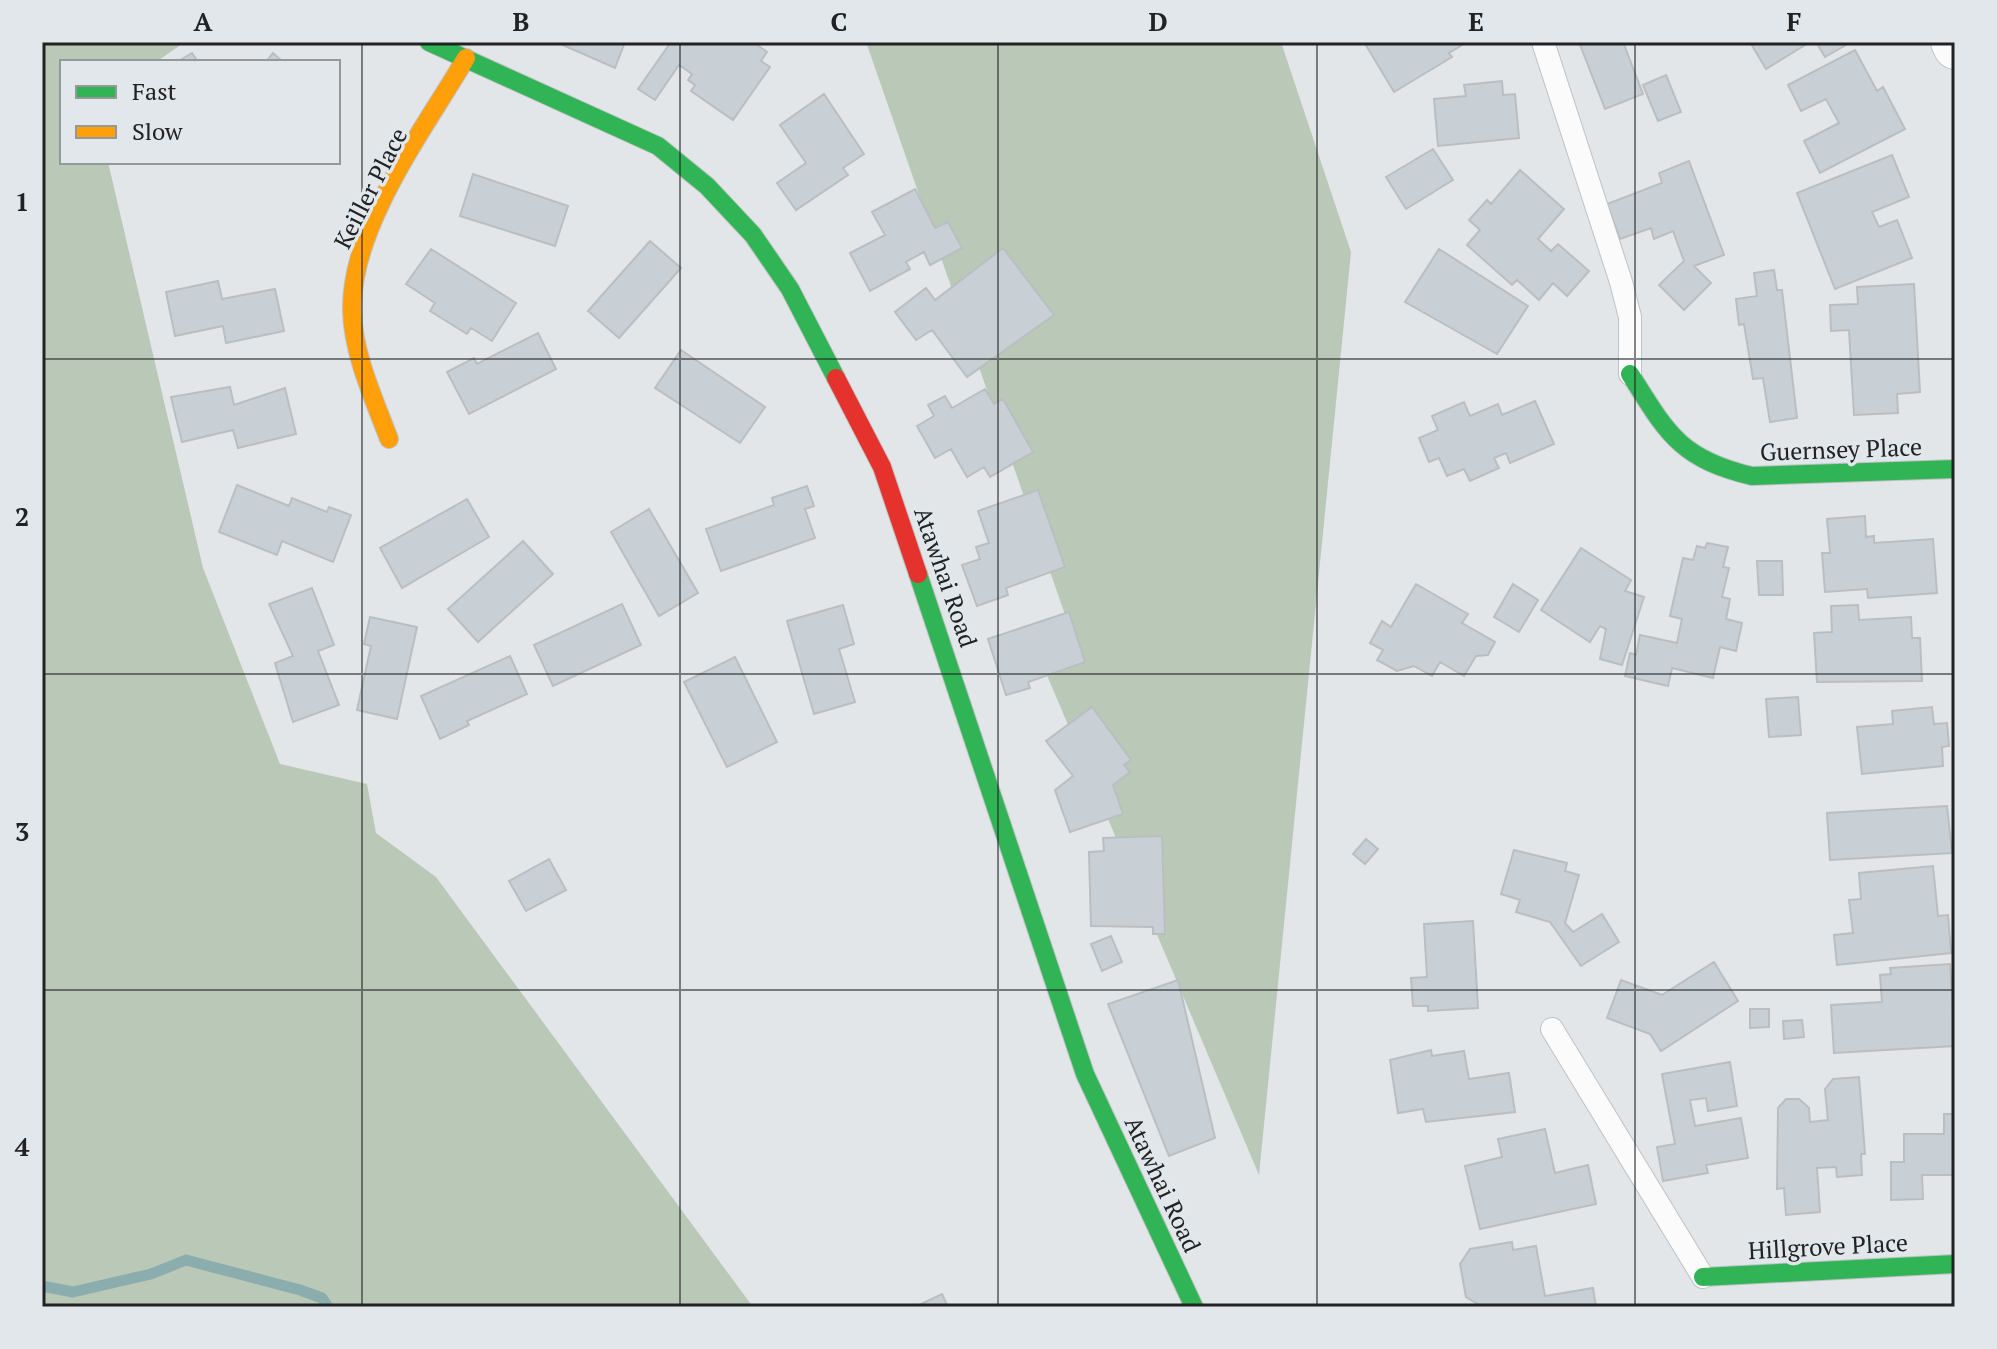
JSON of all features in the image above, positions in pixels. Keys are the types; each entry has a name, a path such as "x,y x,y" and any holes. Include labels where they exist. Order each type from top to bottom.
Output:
{"street":[{"name":"Atawhai Road","path":"429,42 658,146 707,186 753,235 790,289 882,467 1085,1074 1194,1307"},
{"path":"1952,42 1955,48"},
{"name":"Keiller Place","path":"389,439 358,353 352,308 357,264 392,189 466,58"},
{"name":"Guernsey Place","path":"1630,374 1668,434 1694,455 1723,469 1752,476 1955,469"},
{"name":"Hillgrove Place","path":"1703,1277 1955,1264"}],"lane":[{"path":"1543,42 1624,292 1630,317 1630,374"},
{"path":"1552,1029 1703,1277"}],"green space":[{"path":"42,42 185,42 159,60 60,60 60,164 108,164 203,568 280,764 367,784 376,833 436,877 753,1307 42,1307"},
{"path":"866,42 1281,42 1351,252 1259,1175 1035,647 1070,629"}],"building":[{"path":"556,42 625,42 615,68"},
{"path":"671,42 753,42 767,52 761,61 770,67 733,120 691,91 695,85 688,80 692,74 679,65 655,100 638,89"},
{"path":"1364,42 1467,42 1449,53 1452,57 1394,92"},
{"path":"1579,42 1623,42 1643,94 1605,109"},
{"path":"1750,42 1810,42 1766,69"},
{"path":"1816,42 1851,42 1825,57"},
{"path":"1855,50 1877,91 1883,87 1905,129 1820,173 1804,141 1839,123 1826,99 1801,111 1788,85"},
{"path":"192,53 197,60 180,60"},
{"path":"273,53 281,60 268,60"},
{"path":"1666,75 1681,112 1658,121 1643,85"},
{"path":"1502,81 1503,95 1515,94 1519,138 1438,146 1434,99 1466,96 1464,85"},
{"path":"824,94 864,154 843,168 848,175 796,210 777,183 806,163 780,125"},
{"path":"1433,149 1453,180 1406,209 1386,177"},
{"path":"1892,155 1909,197 1872,212 1879,227 1897,220 1912,258 1835,289 1797,193"},
{"path":"1689,161 1724,255 1694,266 1711,283 1684,310 1659,285 1684,261 1673,231 1654,239 1651,228 1620,239 1607,204 1662,183 1659,173"},
{"path":"1520,170 1564,209 1538,239 1551,251 1558,244 1589,271 1567,296 1553,283 1539,300 1517,280 1512,285 1467,245 1480,230 1469,220 1487,200 1491,204"},
{"path":"473,174 568,206 555,246 460,216"},
{"path":"915,189 935,228 948,222 962,248 930,265 924,252 906,262 910,269 870,291 850,253 885,235 872,212"},
{"path":"650,241 681,268 619,338 588,311"},
{"path":"1003,248 1054,315 967,377 932,330 916,340 895,312 926,288 935,300"},
{"path":"431,249 516,303 492,341 471,328 467,334 430,311 435,303 406,284"},
{"path":"1439,249 1528,306 1497,354 1405,302"},
{"path":"1774,270 1777,290 1782,290 1797,418 1770,422 1763,378 1753,379 1744,324 1739,325 1736,299 1757,296 1754,273"},
{"path":"218,281 222,299 275,289 284,331 226,343 223,326 175,336 166,292"},
{"path":"1914,284 1920,392 1897,394 1898,413 1854,415 1849,330 1831,331 1830,305 1858,304 1857,287"},
{"path":"538,333 556,369 469,414 447,372 474,358 477,364"},
{"path":"681,350 765,407 740,443 655,388"},
{"path":"230,387 234,405 285,388 296,434 238,448 233,430 182,442 171,397"},
{"path":"985,389 994,404 1003,399 1033,452 990,477 984,467 967,477 951,449 935,458 917,426 934,416 928,405 945,396 952,408"},
{"path":"1535,401 1554,444 1510,463 1506,453 1494,458 1499,468 1470,481 1464,469 1447,476 1439,458 1429,462 1419,438 1438,430 1432,416 1464,402 1470,416 1498,404 1502,415"},
{"path":"237,485 289,506 292,498 327,512 329,507 351,515 333,562 282,541 277,555 219,532"},
{"path":"807,486 814,506 805,509 815,538 721,571 706,529 774,505 772,498"},
{"path":"1038,490 1065,567 1006,588 1008,595 977,606 962,565 980,559 976,547 989,543 978,511"},
{"path":"467,499 489,537 402,588 380,548"},
{"path":"649,509 698,593 659,616 611,532"},
{"path":"1865,516 1866,537 1874,536 1874,543 1933,539 1937,593 1868,598 1867,589 1825,592 1822,553 1830,553 1827,519"},
{"path":"523,541 553,574 478,642 448,609"},
{"path":"1707,543 1728,547 1723,567 1729,568 1722,597 1730,599 1726,619 1742,623 1736,651 1720,647 1713,678 1672,668 1668,686 1625,676 1630,653 1636,655 1640,635 1677,643 1682,619 1670,616 1683,558 1693,560 1697,546 1705,548"},
{"path":"1581,548 1631,580 1625,591 1644,597 1622,665 1600,659 1606,629 1600,626 1590,642 1541,610"},
{"path":"1757,561 1782,561 1783,595 1759,595"},
{"path":"1416,584 1468,614 1462,623 1495,642 1488,655 1476,656 1464,676 1440,662 1432,676 1414,666 1397,671 1377,660 1383,650 1370,643 1382,621 1391,627"},
{"path":"1513,584 1538,600 1519,632 1494,617"},
{"path":"312,588 334,645 318,651 339,705 293,722 275,663 293,656 269,604"},
{"path":"622,604 641,645 553,686 534,645"},
{"path":"843,605 854,644 839,649 855,702 814,714 787,621"},
{"path":"1858,605 1859,620 1911,617 1912,638 1920,638 1922,681 1817,682 1814,633 1832,632 1831,606"},
{"path":"1069,612 1085,662 1028,682 1030,688 1006,695 988,639"},
{"path":"370,617 417,627 397,719 357,710 371,646 364,644"},
{"path":"510,656 527,694 467,721 469,725 440,739 421,696"},
{"path":"735,657 777,742 727,767 684,682"},
{"path":"1798,697 1801,735 1769,737 1766,699"},
{"path":"1092,707 1131,760 1124,765 1130,772 1113,785 1123,814 1070,832 1055,790 1073,776 1046,741"},
{"path":"1932,707 1934,724 1947,723 1949,746 1942,747 1943,766 1862,774 1857,727 1893,724 1892,711"},
{"path":"1947,806 1952,853 1830,860 1827,813"},
{"path":"1162,836 1165,934 1153,934 1153,927 1091,926 1089,852 1104,851 1103,838"},
{"path":"1366,839 1378,849 1365,864 1353,854"},
{"path":"1514,850 1567,863 1565,871 1579,875 1565,923 1573,932 1602,914 1619,942 1581,966 1550,922 1516,912 1520,900 1501,894"},
{"path":"549,859 566,890 526,911 509,881"},
{"path":"1933,866 1938,916 1948,915 1951,953 1837,965 1834,935 1853,933 1849,900 1861,899 1859,873"},
{"path":"1473,921 1478,1008 1428,1011 1428,1006 1413,1006 1411,978 1427,977 1424,924"},
{"path":"1111,936 1122,962 1102,971 1091,944"},
{"path":"1714,962 1738,1001 1661,1051 1650,1034 1607,1018 1621,980 1662,995"},
{"path":"1950,964 1955,1046 1834,1053 1831,1005 1882,1002 1880,975 1891,974 1890,968"},
{"path":"1178,980 1215,1138 1169,1156 1108,1004"},
{"path":"1750,1009 1769,1009 1769,1027 1750,1028"},
{"path":"1802,1020 1804,1037 1784,1039 1783,1021"},
{"path":"1431,1050 1432,1056 1464,1051 1469,1079 1509,1073 1515,1112 1426,1122 1423,1109 1398,1113 1390,1060"},
{"path":"1730,1062 1737,1106 1708,1111 1706,1098 1690,1100 1695,1126 1741,1118 1748,1158 1706,1165 1708,1173 1663,1181 1657,1147 1675,1144 1662,1074"},
{"path":"1859,1077 1865,1154 1861,1154 1862,1175 1837,1177 1836,1167 1817,1168 1820,1212 1786,1215 1784,1188 1777,1189 1778,1108 1786,1099 1799,1099 1809,1108 1810,1122 1828,1120 1825,1089 1833,1079"},
{"path":"1944,1114 1955,1114 1955,1175 1922,1175 1923,1199 1891,1200 1891,1162 1904,1162 1904,1134 1944,1134"},
{"path":"1545,1129 1555,1173 1588,1165 1596,1204 1480,1229 1465,1166 1502,1157 1498,1139"},
{"path":"1512,1242 1513,1250 1536,1246 1545,1296 1593,1288 1596,1307 1483,1307 1466,1297 1460,1264 1470,1249"},
{"path":"942,1294 948,1307 915,1307"}],"waterway":[{"path":"42,1286 73,1292 151,1274 186,1260 300,1290 322,1298 328,1307"}],"traffic: fast":[{"path":"429,42 658,146 707,186 753,235 790,289 836,378"},
{"path":"1630,374 1678,441 1708,461 1728,469 1752,476 1955,469"},
{"path":"918,574 1085,1074 1194,1307"},
{"path":"1703,1277 1955,1264"}],"traffic: slow":[{"path":"389,439 356,344 352,311 355,279 376,212 411,147 466,58"}],"traffic: jam":[{"path":"836,378 882,467 918,574"}]}
